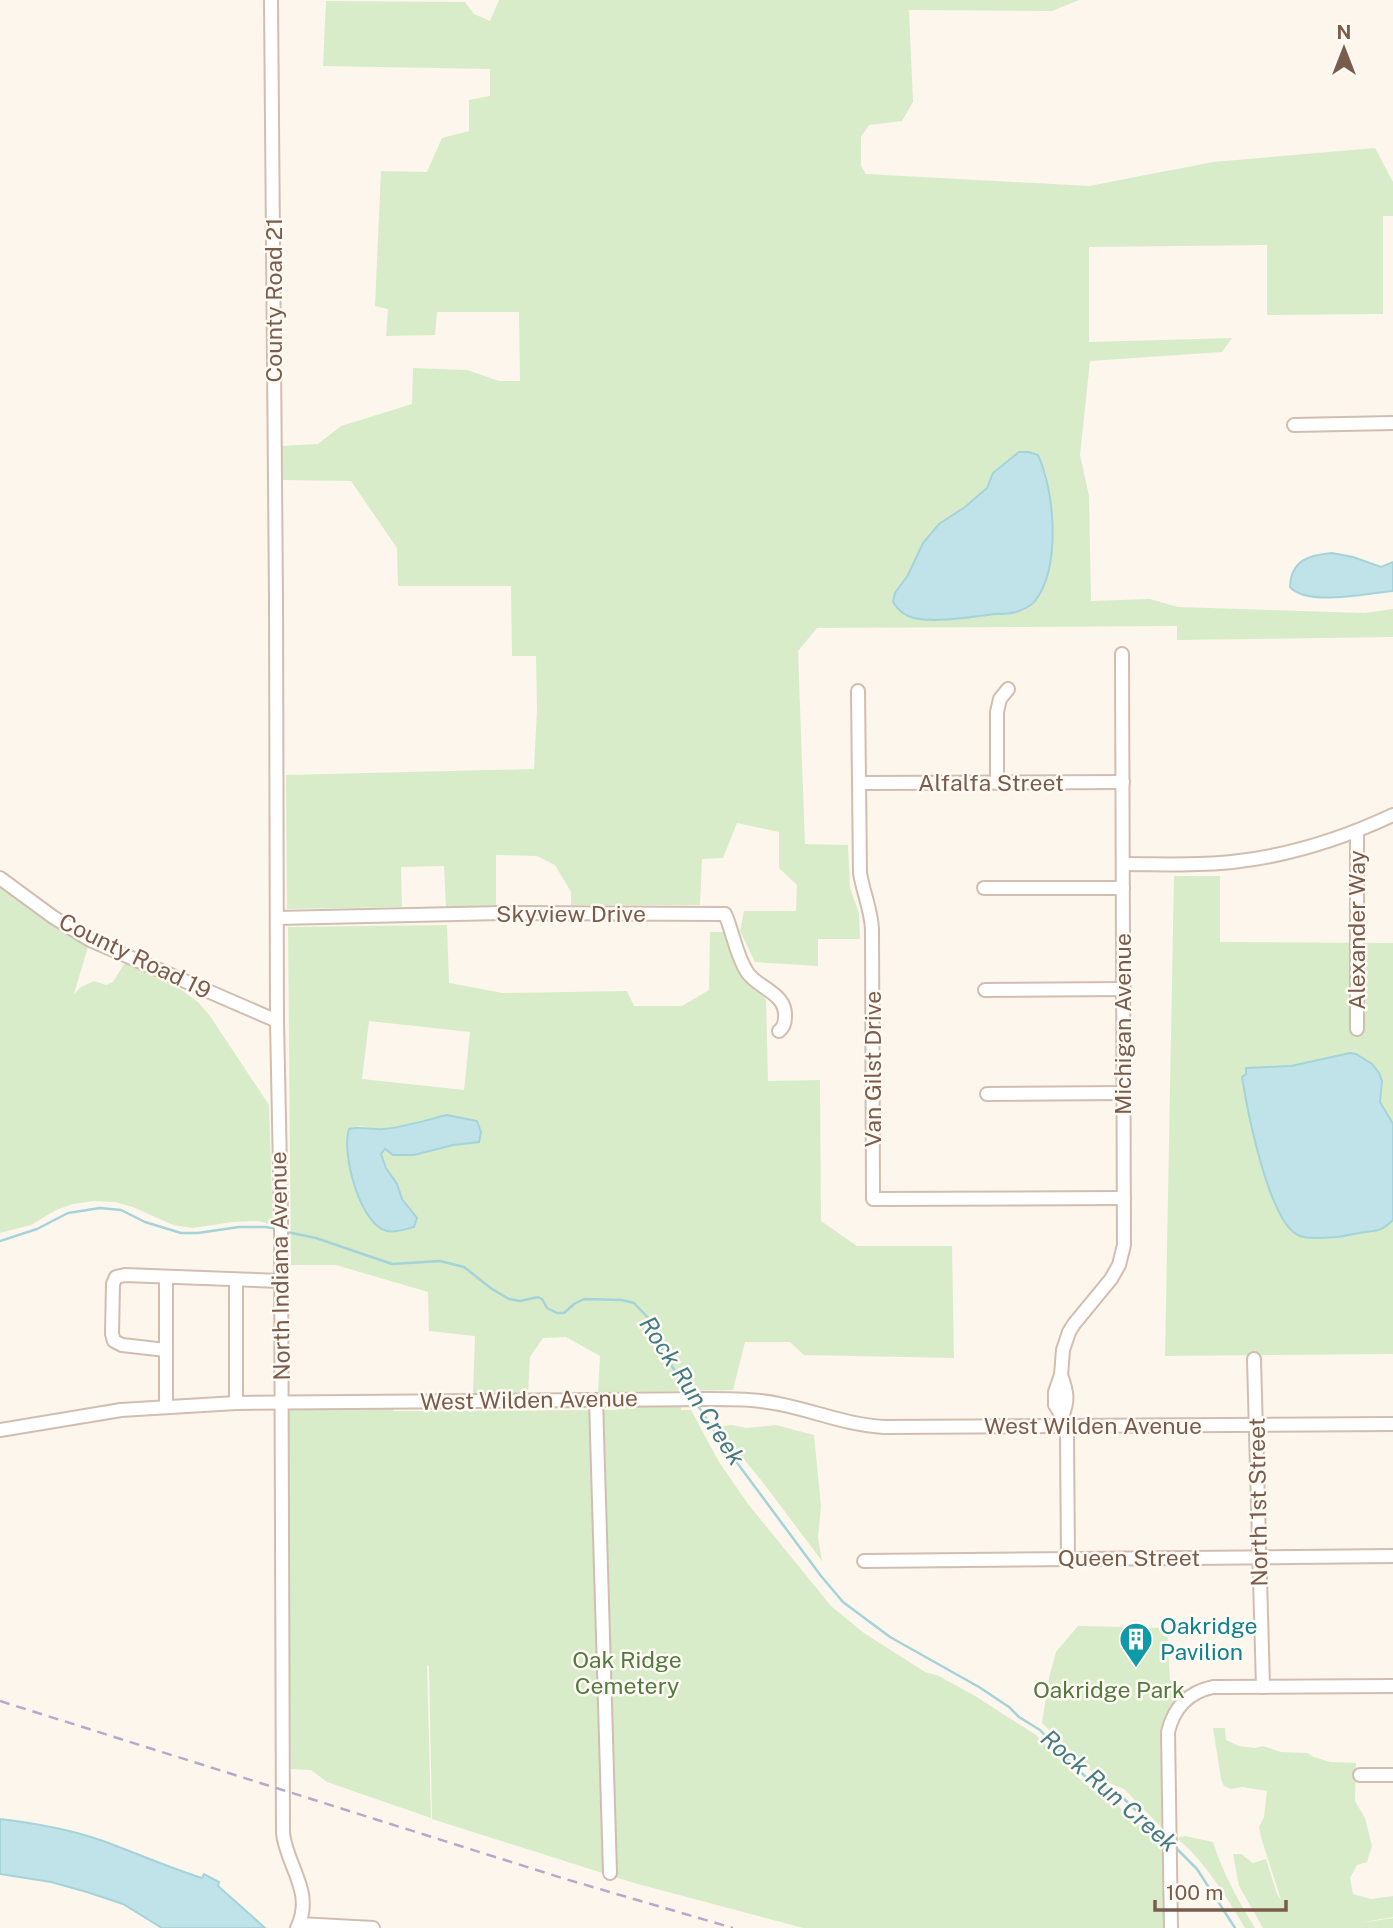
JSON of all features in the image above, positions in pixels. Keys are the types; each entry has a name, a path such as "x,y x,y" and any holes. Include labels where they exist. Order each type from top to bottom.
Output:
{"street":[{"name":"County Road 21","path":"271,0 276,599"},
{"path":"1294,425 1393,423"},
{"name":"North Indiana Avenue","path":"276,599 283,1833 302,1892 299,1926"},
{"name":"Michigan Avenue","path":"1068,1558 1067,1436 1064,1421 1055,1405 1055,1392 1069,1332 1111,1279 1119,1265 1124,1245 1122,654"},
{"path":"997,783 997,712 1000,699 1008,689"},
{"name":"Van Gilst Drive","path":"858,691 860,873 862,890 871,914 872,929 873,1199 1124,1198"},
{"name":"Alfalfa Street","path":"859,783 1123,782"},
{"path":"1123,864 1185,864 1269,857 1357,831 1393,815"},
{"name":"Alexander Way","path":"1357,831 1357,1029"},
{"name":"County Road 19","path":"0,878 90,940 277,1021"},
{"path":"984,888 1123,888"},
{"name":"Skyview Drive","path":"277,918 502,913 725,914 747,972 777,996 784,1007 783,1028 779,1031"},
{"path":"985,990 1124,989"},
{"path":"987,1094 1124,1093"},
{"path":"166,1350 122,1345 114,1341 113,1284 116,1277 125,1275 281,1281"},
{"path":"166,1277 166,1406"},
{"path":"236,1280 236,1403"},
{"name":"North 1st Street","path":"1254,1359 1263,1687"},
{"name":"West Wilden Avenue","path":"0,1430 85,1415 166,1406 682,1399 762,1401 867,1426 1064,1421 1256,1425 1393,1424"},
{"path":"596,1400 610,1873"},
{"name":"Queen Street","path":"864,1561 1393,1556"},
{"path":"1171,1928 1168,1732 1175,1712 1184,1701 1201,1690 1213,1687 1393,1686"},
{"path":"1360,1775 1393,1774"},
{"path":"299,1926 373,1928"}],"green space":[{"path":"499,0 1079,0 1052,11 909,10 913,102 902,121 869,125 861,137 861,166 866,174 1089,186 1213,162 1375,148 1393,182 1393,216 1383,216 1383,314 1267,315 1267,245 1089,247 1089,342 1232,338 1222,352 1090,361 1080,455 1089,496 1091,601 1150,599 1178,607 1365,613 1393,609 1393,637 1177,640 1177,626 817,628 798,651 805,844 848,845 850,888 859,913 860,939 818,939 818,966 755,962 740,931 744,911 796,911 797,885 779,868 779,832 737,823 723,858 702,859 700,905 571,905 571,892 555,865 537,856 496,855 496,905 446,907 444,866 401,867 402,907 287,909 286,775 534,769 536,656 512,656 511,586 398,586 397,548 351,481 281,480 281,446 318,444 341,426 412,404 413,368 467,370 499,381 520,381 519,312 437,312 435,335 386,336 388,309 375,306 381,171 427,172 442,138 469,131 469,100 490,96 490,69 323,66 326,1 465,2 474,14 490,21","holes":["1019,452 1038,455 1046,472 1052,556 1017,612 941,619 914,618 895,593 908,575 923,543 939,524 987,488 993,473"]},
{"path":"1174,876 1220,876 1220,942 1393,943 1393,1354 1165,1356"},
{"path":"0,878 90,940 74,994 94,981 106,985 113,982 124,964 128,963 172,983 198,1002 210,1016 269,1105 273,1225 258,1221 192,1228 173,1225 115,1202 94,1201 73,1204 56,1210 31,1225 0,1233"},
{"path":"447,925 449,983 503,993 627,991 634,1006 682,1006 709,990 710,932 727,932 739,972 766,999 768,1081 820,1080 821,1221 857,1246 952,1246 954,1358 804,1355 790,1342 745,1342 733,1390 598,1392 600,1356 566,1337 543,1338 530,1357 528,1393 473,1393 475,1336 429,1331 428,1292 336,1265 291,1265 288,927","holes":["369,1021 470,1032 464,1090 362,1079","447,1115 477,1121 479,1142 453,1145 414,1155 394,1155 386,1149 381,1154 398,1190 411,1209 347,1156 359,1126 380,1129 405,1126"]},
{"name":"Oak Ridge Cemetery","path":"618,1405 681,1406 681,1410 691,1410 719,1462 748,1504 831,1606 864,1633 925,1672 939,1676 975,1696 1036,1735 1077,1777 1092,1789 1107,1796 1161,1844 1166,1928 803,1928 634,1883 432,1819 427,1665 431,1818 327,1782 311,1770 291,1769 286,1413 292,1408 393,1407 393,1411 617,1410"},
{"path":"776,1425 814,1435 821,1506 818,1538 822,1561 726,1438 721,1426 746,1428"},
{"name":"Oakridge Park","path":"1078,1626 1167,1628 1170,1680 1186,1691 1172,1707 1162,1726 1162,1828 1124,1789 1100,1779 1042,1723 1056,1652"},
{"path":"1213,1728 1225,1728 1226,1740 1239,1746 1263,1746 1281,1752 1307,1753 1330,1762 1356,1763 1355,1801 1365,1818 1372,1846 1367,1862 1357,1865 1350,1878 1353,1894 1371,1899 1393,1896 1393,1917 1359,1923 1393,1918 1393,1928 1263,1928 1239,1886 1233,1854 1241,1854 1253,1863 1266,1859 1281,1900 1259,1827 1264,1817 1267,1791 1242,1787 1231,1789 1224,1786"},
{"path":"1185,1836 1213,1842 1231,1886 1255,1928 1245,1928 1223,1892 1195,1855 1176,1838"}],"water":[{"path":"1019,452 1038,455 1051,508 1053,529 1049,569 1035,601 1014,613 954,619 923,619 902,612 893,602 895,593 908,575 923,543 939,524 987,488 993,473"},
{"path":"1332,553 1381,567 1393,562 1393,591 1324,598 1299,593 1290,587 1291,578 1298,565 1316,555"},
{"path":"1350,1053 1372,1064 1382,1081 1380,1102 1393,1124 1393,1220 1374,1231 1338,1237 1300,1236 1289,1227 1269,1189 1254,1138 1242,1077 1246,1074 1246,1068 1291,1066"},
{"path":"447,1115 477,1121 481,1132 479,1142 453,1145 414,1155 393,1155 385,1149 381,1154 386,1168 397,1184 402,1199 417,1218 414,1227 401,1231 387,1231 377,1226 361,1202 350,1170 347,1140 349,1129 392,1128"},
{"path":"0,1819 76,1833 202,1878 204,1874 219,1882 218,1886 265,1928 162,1928 123,1904 87,1892 51,1882 0,1874"}],"waterway":[{"name":"Rock Run Creek","path":"0,1241 37,1229 68,1213 100,1208 121,1210 145,1222 181,1233 239,1227 277,1229"},
{"name":"Rock Run Creek","path":"287,1232 316,1238 392,1264 440,1261 464,1267 509,1299 520,1301 538,1297 547,1308 557,1313 564,1313 584,1299 634,1303 654,1324 663,1352 689,1393"},
{"name":"Rock Run Creek","path":"697,1404 718,1437 843,1602 890,1637 1009,1707 1040,1730 1089,1780 1118,1793 1164,1838"},
{"name":"Rock Run Creek","path":"1175,1847 1197,1869 1235,1928"}],"railway":[{"path":"0,1701 562,1878 733,1928"}],"place":[{"name":"Oakridge Pavilion","path":"1136,1669"}]}
